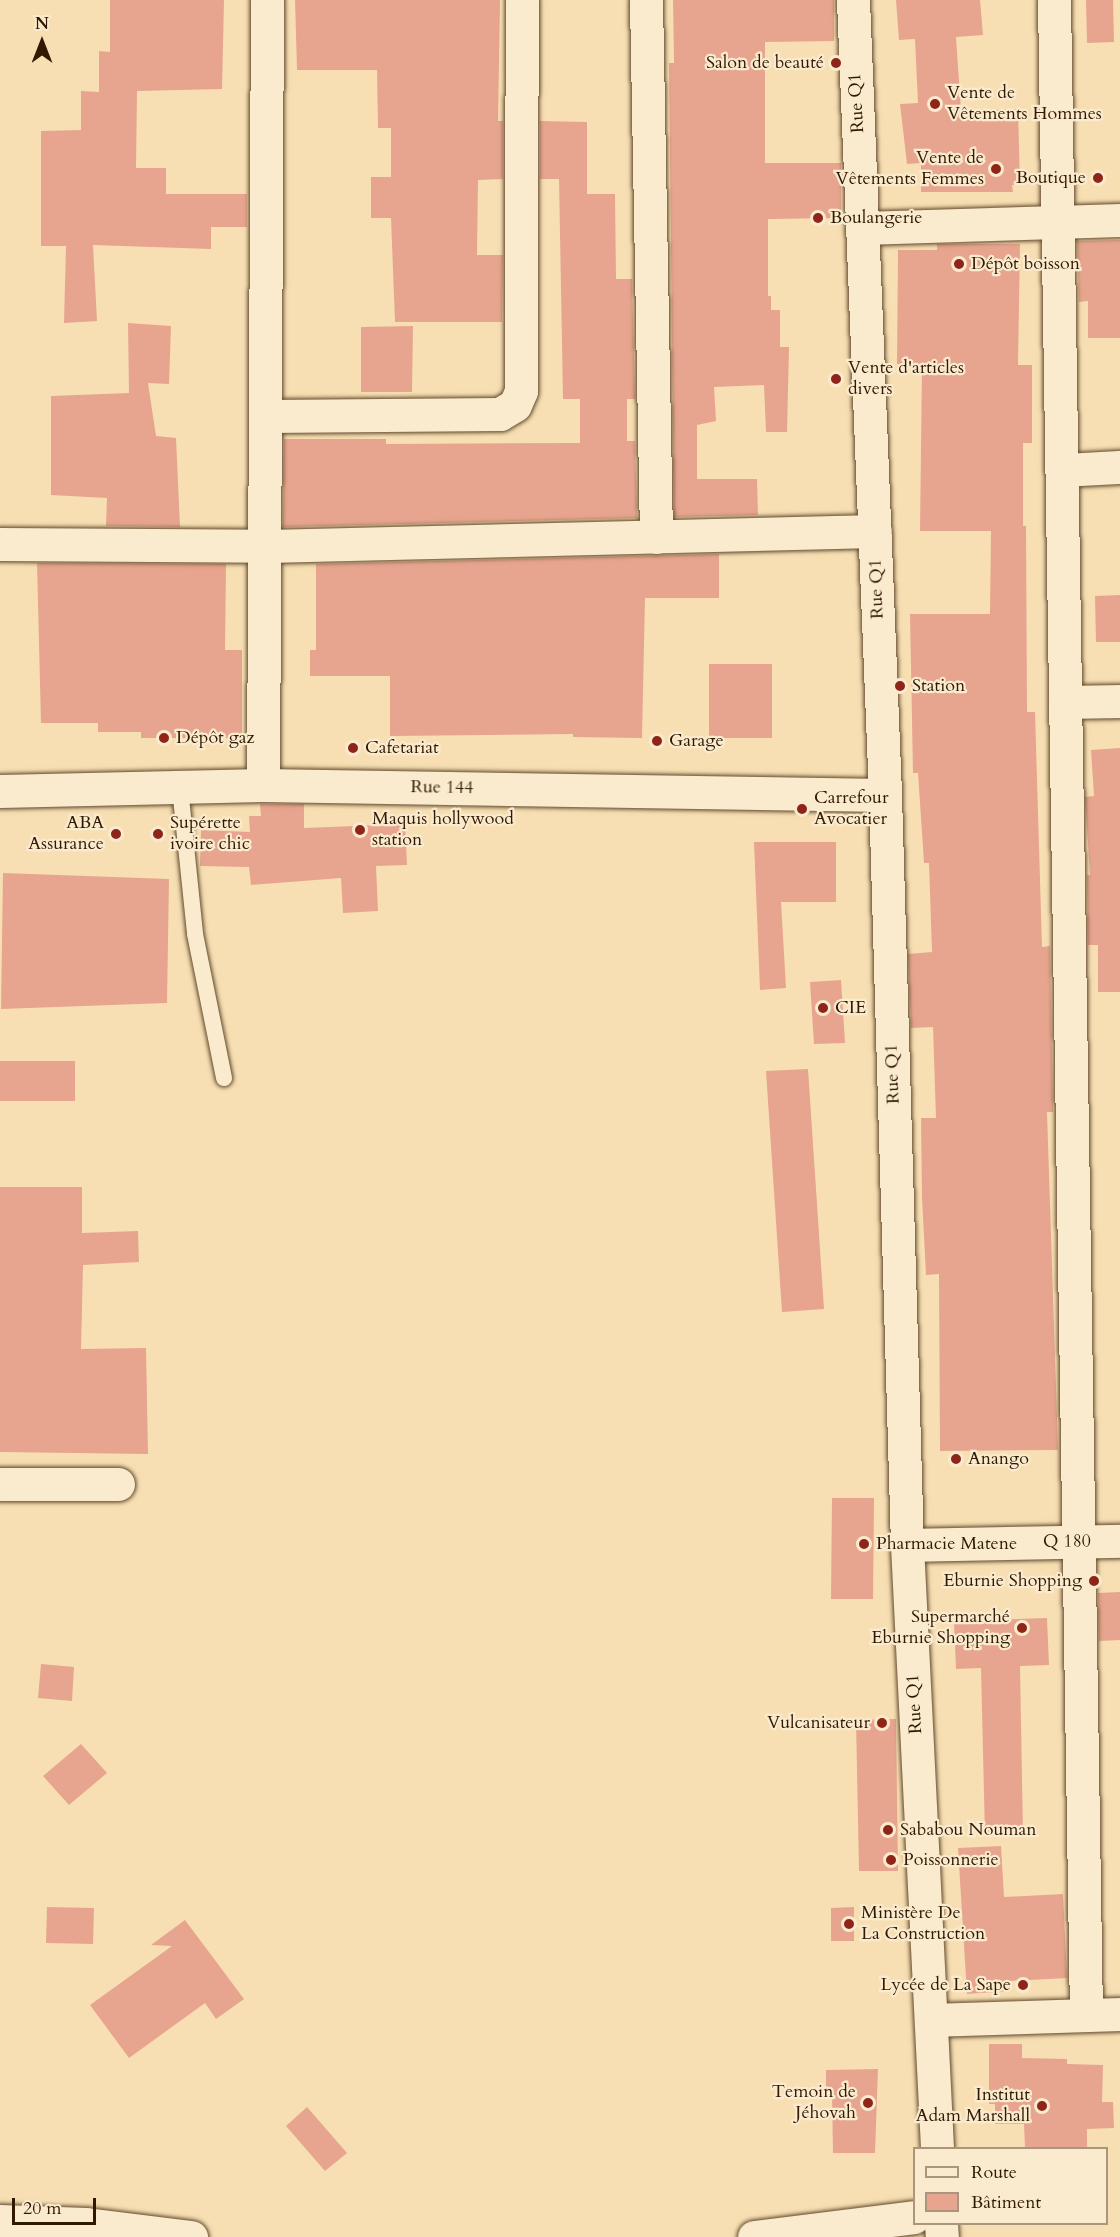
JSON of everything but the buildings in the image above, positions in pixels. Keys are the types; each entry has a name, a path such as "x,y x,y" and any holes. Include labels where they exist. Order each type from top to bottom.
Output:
{"street":[{"path":"263,785 268,416 267,0"},
{"path":"268,416 500,414 515,405 521,391 522,0"},
{"path":"646,0 656,537"},
{"name":"Rue Q1","path":"853,0 885,795 907,1545 938,2147"},
{"path":"1054,0 1064,470 1086,2015"},
{"path":"863,228 1120,220"},
{"path":"1064,470 1120,467"},
{"path":"0,544 267,546 874,531"},
{"path":"1067,702 1120,701"},
{"name":"Rue 144","path":"0,791 263,785 885,795"},
{"path":"0,1484 118,1484"},
{"name":"Q 180","path":"907,1545 1120,1541"},
{"path":"931,2020 1120,2014"},
{"path":"754,2237 913,2217"},
{"path":"0,2221 86,2224 191,2237"}],"lane":[{"path":"180,788 195,934 224,1078"}],"place":[{"name":"Salon de beauté","path":"836,63"},
{"name":"Vente de Vêtements Hommes","path":"935,104"},
{"name":"Vente de Vêtements Femmes","path":"996,169"},
{"name":"Boutique","path":"1098,178"},
{"name":"Boulangerie","path":"818,218"},
{"name":"Dépôt boisson","path":"959,264"},
{"name":"Vente d'articles divers","path":"836,379"},
{"name":"Station","path":"900,686"},
{"name":"Dépôt gaz","path":"164,738"},
{"name":"Garage","path":"657,741"},
{"name":"Cafetariat","path":"353,748"},
{"name":"Carrefour Avocatier","path":"802,809"},
{"name":"Maquis hollywood station","path":"360,830"},
{"name":"ABA Assurance","path":"116,834"},
{"name":"Supérette ivoire chic","path":"158,834"},
{"name":"CIE","path":"823,1008"},
{"name":"Anango","path":"956,1459"},
{"name":"Pharmacie Matene","path":"864,1544"},
{"name":"Eburnie Shopping","path":"1094,1581"},
{"name":"Supermarché Eburnie Shopping","path":"1022,1628"},
{"name":"Vulcanisateur","path":"882,1723"},
{"name":"Sababou Nouman","path":"888,1830"},
{"name":"Poissonnerie","path":"891,1860"},
{"name":"Ministère De La Construction","path":"849,1924"},
{"name":"Lycée de La Sape","path":"1023,1985"},
{"name":"Temoin de Jéhovah","path":"868,2103"},
{"name":"Institut Adam Marshall","path":"1042,2106"}]}
